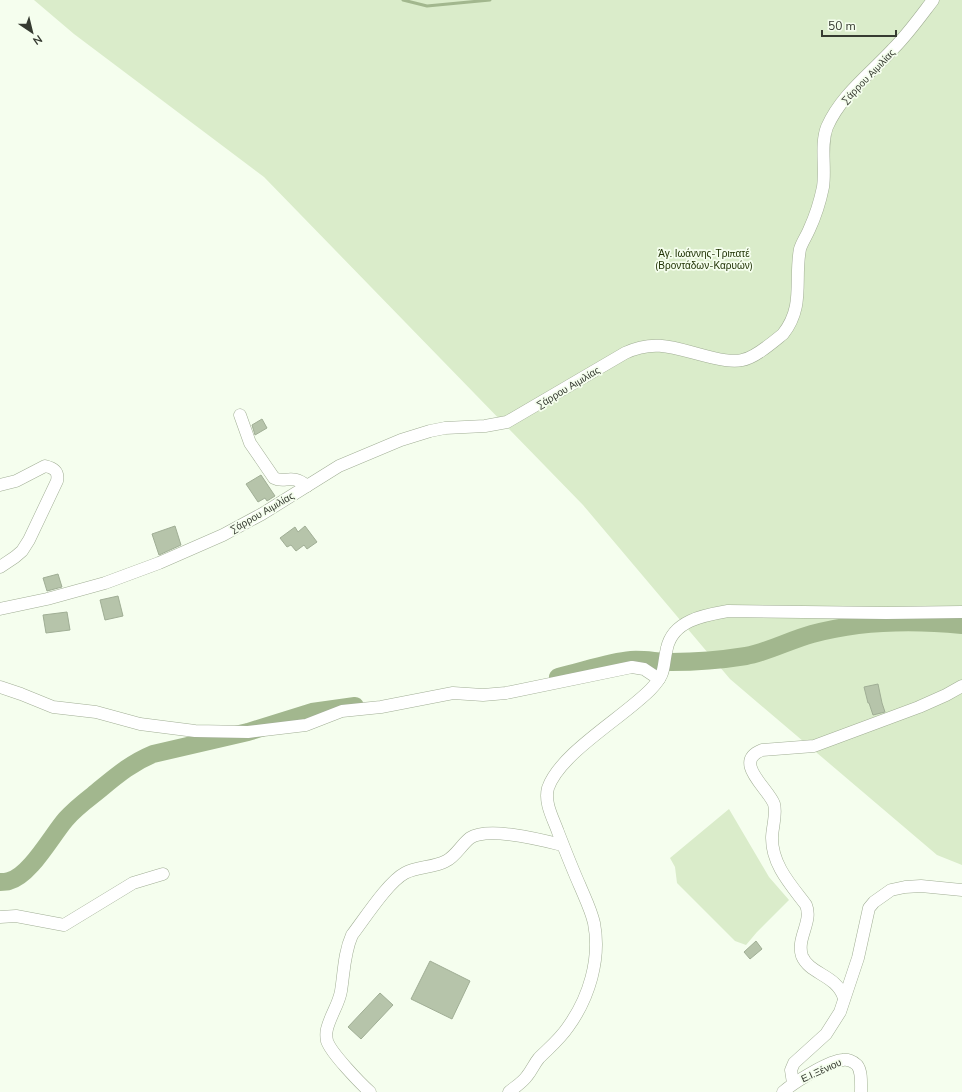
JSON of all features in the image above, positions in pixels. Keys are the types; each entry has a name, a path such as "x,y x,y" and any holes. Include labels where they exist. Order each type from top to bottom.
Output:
{"street":[{"name":"Σάρρου Αιμιλίας","path":"0,609 105,583 159,563 223,535 262,514 339,466 370,452 417,435 445,428 485,426 507,422 625,353 638,347 649,345 665,346 710,357 737,361 750,358 778,338 786,329 796,306 798,296 800,249 815,215 823,188 824,141 827,128 831,120 843,100 893,49 933,0"},
{"path":"240,415 250,443 274,478 278,480 290,478 296,479 307,486"},
{"path":"0,485 16,481 45,466 54,469 58,476 29,540 15,557 0,567"},
{"path":"509,1092 524,1080 535,1063 568,1028 582,1005 594,969 596,950 594,921 562,845 547,800 547,793 553,778 582,747 651,689 661,675 667,647 675,632 689,621 703,616 728,611 962,612"},
{"path":"0,687 53,707 96,712 140,724 196,731 248,732 306,725 342,711 381,707 453,693 483,695 506,693 632,668 644,669 661,675"},
{"path":"844,998 839,987 833,981 810,966 803,957 800,944 808,910 784,875 776,860 773,852 772,837 774,807 768,795 752,772 750,761 757,752 762,750 814,746 919,707 962,686"},
{"path":"370,1092 349,1070 328,1043 326,1034 340,996 343,964 352,935 390,886 406,872 433,867 446,861 474,836 485,834 511,834 562,845"},
{"path":"0,917 16,916 64,925 133,883 163,874"},
{"path":"793,1083 791,1070 794,1063 826,1034 838,1016 858,958 869,908 874,902 892,890 905,888 922,886 962,890"},
{"name":"Ε.Ι.Ξένιου","path":"783,1092 793,1083 844,1059 853,1062 859,1068 861,1082 860,1092"}],"green space":[{"name":"Άγ. Ιωάννης-Τριπατέ (Βροντάδων-Καρυών)","path":"34,0 962,0 962,865 937,855 730,679 583,505 264,177 74,34"},
{"path":"729,809 769,877 789,900 746,945 735,941 677,883 675,867 670,858"}],"building":[{"path":"262,419 267,428 255,435 252,425"},
{"path":"261,475 275,496 267,501 265,498 258,502 246,484"},
{"path":"175,526 181,545 159,555 152,534"},
{"path":"305,526 317,542 307,549 304,545 296,551 291,545 287,547 280,538 295,527 298,532"},
{"path":"58,574 62,587 47,591 43,578"},
{"path":"118,596 123,616 105,620 100,600"},
{"path":"67,612 70,630 46,633 43,615"},
{"path":"878,684 885,712 873,715 864,687"},
{"path":"756,941 762,949 750,959 744,952"},
{"path":"430,961 470,981 452,1019 411,999"},
{"path":"380,993 393,1005 361,1039 348,1027"}],"waterway":[{"path":"403,0 427,6 490,0"},
{"path":"558,677 622,661 641,660 690,662 746,656 762,652 812,634 849,626 905,622 962,625"},
{"path":"0,882 6,882 17,878 33,863 72,812 122,772 144,758 153,754 248,732 312,712 355,706"}]}
